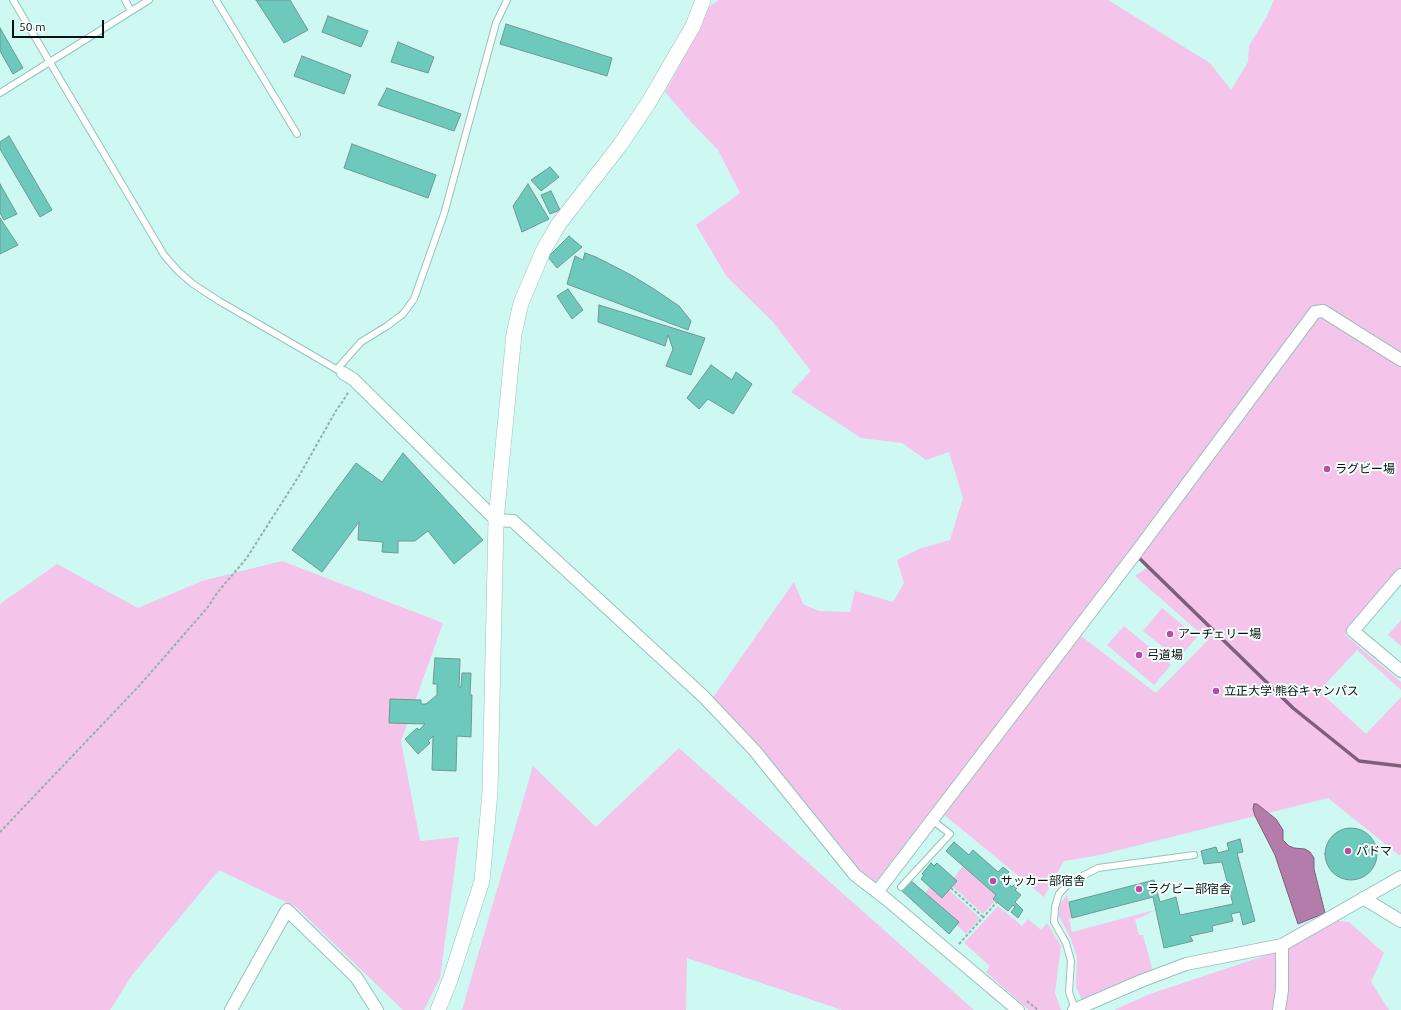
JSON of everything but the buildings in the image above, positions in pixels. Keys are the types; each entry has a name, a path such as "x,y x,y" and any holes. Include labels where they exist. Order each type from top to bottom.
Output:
{"street":[{"path":"438,1010 450,980 482,881 490,792 496,520 514,334 521,303 543,251 558,225 620,145 649,102 694,26 703,0"},
{"path":"877,892 1135,554 1315,312 1323,311 1401,360"},
{"path":"340,371 355,381 496,520 513,521 704,697 755,751 855,875 1018,1010"},
{"path":"1401,575 1353,631 1401,671"},
{"path":"1074,1010 1141,981 1186,964 1282,945 1363,898 1400,879"},
{"path":"1363,898 1401,921"},
{"path":"231,1010 287,910 356,978 378,1010"},
{"path":"1279,1010 1282,990 1282,945"}],"lane":[{"path":"13,0 160,249 178,271 193,284 219,301 340,371 361,342 388,326 403,314 414,299 444,214 496,23 507,0"},
{"path":"125,0 131,11"},
{"path":"0,92 149,0"},
{"path":"216,0 297,134"},
{"path":"901,887 950,834 932,820"},
{"path":"1074,1010 1069,992 1071,961 1066,943 1054,922 1055,907 1059,894 1069,883 1098,868 1194,855"}],"path":[{"path":"0,832 139,686 208,607 217,593 246,559 355,381"},
{"path":"951,888 983,917"},
{"path":"959,944 997,902"}],"shaded area":[{"path":"719,0 1108,0 1210,63 1231,90 1248,62 1249,46 1266,18 1274,0 1401,0 1401,354 1322,306 1226,425 985,742 873,885 856,871 712,699 794,582 803,604 819,611 850,612 855,591 893,602 904,583 897,560 919,549 950,540 963,498 949,452 926,460 902,443 861,438 791,392 811,371 772,321 727,277 696,225 740,193 718,150 665,92 692,42 707,8"},
{"path":"1316,314 1401,362 1401,567 1345,635 1401,682 1401,690 1357,650 1319,691 1366,734 1401,697 1401,854 1398,856 1399,855 1328,798 1268,813 1257,804 1254,804 1253,809 1255,816 1095,856 1064,861 1044,897 942,813 1081,636 1156,693 1208,640 1135,576 1149,566 1137,556"},
{"path":"282,561 443,623 401,741 420,841 459,837 440,978 424,1010 403,1010 296,907 219,870 132,975 110,1010 0,1010 0,604 57,564 138,608 202,581"},
{"name":"アーチェリー場","path":"1162,608 1197,637 1178,659 1143,631"},
{"path":"1401,620 1401,646 1388,635"},
{"name":"弓道場","path":"1124,626 1171,665 1154,685 1107,645"},
{"path":"679,748 974,1010 842,1010 687,958 686,1010 462,1010 533,766 596,827"},
{"path":"1254,804 1257,804 1276,819 1283,830 1283,840 1289,846 1305,849 1310,852 1314,858 1314,869 1325,913 1298,924 1275,855 1255,816 1253,809"},
{"path":"963,866 996,895 995,901 983,914 952,886 957,881 954,878"},
{"path":"930,887 949,890 980,918 966,934 925,893"},
{"path":"1067,895 1072,918 1069,919 1072,932 1155,910 1135,919 1139,935 1143,935 1153,972 1083,1002 1076,987 1077,957 1071,939 1058,914 1060,904"},
{"path":"998,906 1022,926 1028,919 1041,930 1047,923 1061,946 1055,993 1061,1010 1029,1010 986,972 990,966 964,943"},
{"path":"1338,921 1349,922 1384,953 1371,982 1389,1010 1114,1010 1150,994 1288,948 1312,932"}],"waterway":[{"path":"1136,555 1293,708 1359,761 1401,766"}],"place":[{"name":"ラグビー場","path":"1327,469"},
{"name":"アーチェリー場","path":"1170,634"},
{"name":"弓道場","path":"1139,655"},
{"name":"立正大学 熊谷キャンパス","path":"1216,691"},
{"name":"パドマ","path":"1348,851"},
{"name":"サッカー部宿舎","path":"993,881"},
{"name":"ラグビー部宿舎","path":"1139,889"}]}
